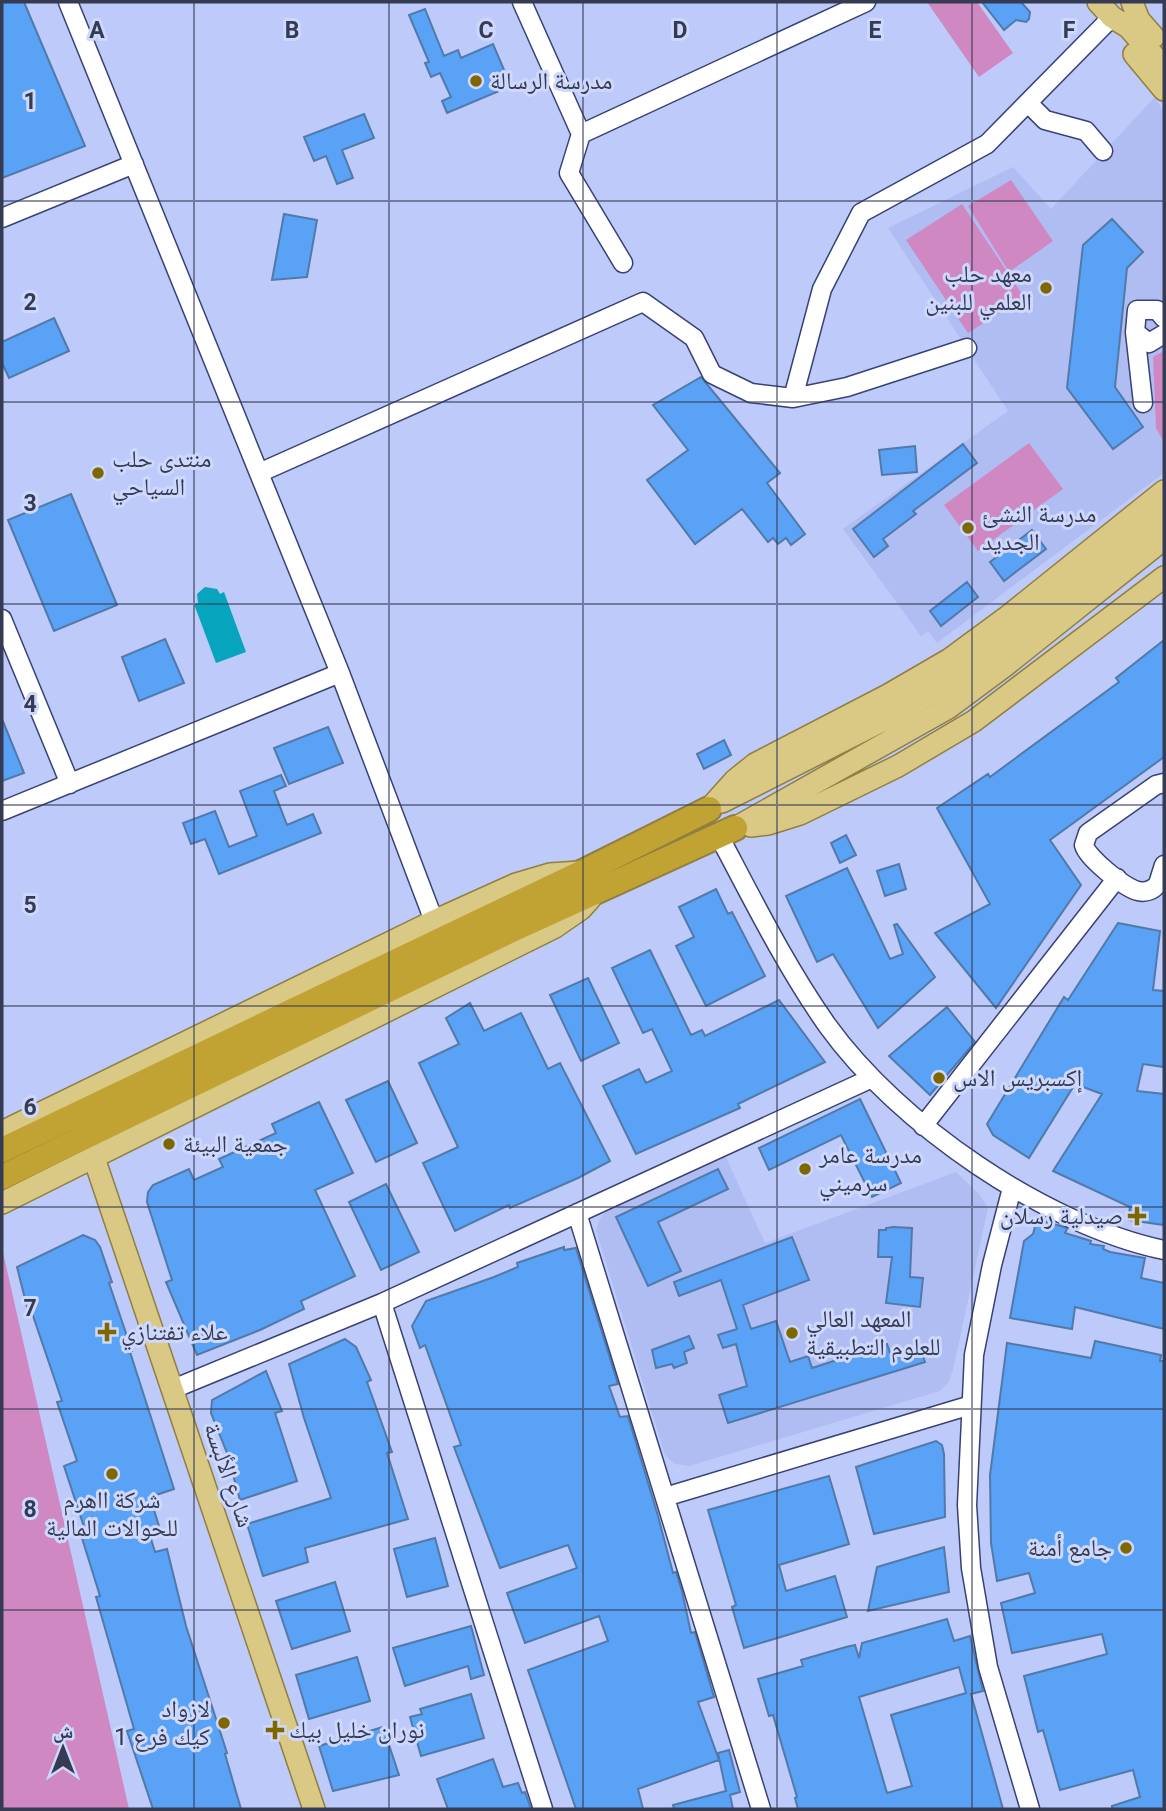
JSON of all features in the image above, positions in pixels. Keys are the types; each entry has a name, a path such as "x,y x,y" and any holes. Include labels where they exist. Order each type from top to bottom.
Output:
{"highway":[{"path":"2,1177 512,930 709,809"},
{"path":"2,1150 590,882 727,832"}],"main road":[{"path":"1132,2 1139,20 1164,49"},
{"path":"1139,2 1164,29"},
{"path":"1105,9 1128,27 1164,67"},
{"path":"1105,9 1119,35 1164,90"},
{"path":"709,809 734,780 755,764 888,695 950,659 1007,617 1164,491"},
{"path":"709,809 880,722 942,687 1164,514"},
{"path":"727,832 948,708 1006,666 1164,539"},
{"path":"727,832 800,814 898,766 974,721 1164,577"},
{"path":"2,1132 516,884 550,874 590,882 581,909 555,927 2,1203"},
{"name":"شارع الألبسة","path":"94,1158 314,1809"}],"street":[{"path":"68,2 340,673 435,921"},
{"path":"522,2 581,134 569,173 623,263"},
{"path":"581,134 866,2"},
{"path":"793,398 822,289 861,213 987,144 1028,103 1105,9"},
{"path":"1028,103 1045,120 1086,131 1103,151"},
{"path":"2,218 134,164"},
{"path":"259,473 643,302 694,338 712,374 751,393 793,398 847,387 967,348"},
{"path":"1143,403 1135,332 1137,310 1157,310 1164,318"},
{"path":"1135,332 1149,343 1164,334"},
{"path":"2,619 70,784"},
{"path":"2,811 340,673"},
{"path":"1164,783 1156,785 1086,836 1085,851 1134,890 1148,891 1158,884 1164,865"},
{"path":"727,832 792,972 829,1027 872,1078 923,1126 1012,1188 1081,1222 1164,1250"},
{"path":"923,1126 1116,878"},
{"path":"173,1389 382,1303 872,1078"},
{"path":"1012,1188 992,1265 977,1342 971,1405 967,1504 971,1568 988,1667 1030,1809"},
{"path":"577,1213 761,1809"},
{"path":"382,1303 543,1809"},
{"path":"665,1497 971,1405"}],"shaded area":[{"path":"927,2 977,2 1013,53 979,77"},
{"name":"معهد حلب العلمي للبنين","path":"1154,98 1164,111 1164,473 937,643 928,631 921,636 843,529 1008,411 888,228 1013,167 1051,209"},
{"path":"1011,180 1053,241 1009,272 968,206"},
{"path":"962,204 1024,297 968,333 906,240"},
{"path":"1164,351 1164,442 1156,428 1153,357"},
{"path":"1029,443 1063,489 978,551 944,505"},
{"path":"205,587 217,589 220,594 224,592 246,652 216,663 194,604 198,603 197,594"},
{"path":"724,1153 765,1243 956,1172 980,1195 988,1208 953,1370 949,1381 940,1391 689,1466 675,1464 665,1455 596,1230 605,1212"},
{"path":"2,1248 129,1809 2,1809"}],"building":[{"path":"2,2 24,2 85,146 2,178"},
{"path":"982,2 1021,2 1030,12 1029,19 1026,22 1016,20 1004,30"},
{"name":"مدرسة الرسالة","path":"425,9 444,56 458,50 461,58 493,44 511,86 447,113 442,101 451,97 440,73 431,77 425,63 429,62 409,15"},
{"path":"364,114 374,138 342,150 353,178 337,184 326,156 314,161 304,137"},
{"path":"284,214 317,220 307,277 272,280"},
{"name":"معهد حلب العلمي للبنين","path":"1112,219 1143,252 1127,268 1115,387 1143,427 1113,449 1067,388 1083,245"},
{"path":"54,318 69,351 9,378 2,363 2,342"},
{"path":"701,377 780,473 767,483 805,534 791,545 786,538 778,544 773,538 768,542 742,509 695,544 647,480 688,450 653,405"},
{"path":"963,444 977,463 913,511 916,514 883,539 888,546 874,557 853,529"},
{"path":"915,446 917,472 882,475 879,450"},
{"path":"71,494 117,605 54,631 8,520"},
{"path":"1032,530 1046,549 1004,581 990,562"},
{"path":"967,582 978,597 941,626 930,611"},
{"path":"165,639 184,683 139,701 122,657"},
{"path":"1164,640 1164,757 1050,840 1081,885 996,1008 935,933 990,904 937,808 988,774 990,777 1119,682 1116,678"},
{"path":"2,719 24,773 2,781"},
{"path":"328,727 343,763 289,784 274,748"},
{"path":"724,740 731,755 704,769 697,754"},
{"path":"281,775 286,786 274,791 287,825 313,814 321,833 219,874 205,839 191,844 183,823 215,811 229,847 257,836 240,791"},
{"path":"846,835 856,855 840,863 831,843"},
{"path":"899,864 906,889 885,896 877,871"},
{"path":"847,868 890,959 903,954 894,925 897,924 935,977 878,1028 833,954 817,962 786,896"},
{"path":"716,889 728,914 732,912 765,976 706,1006 676,946 694,937 679,907"},
{"path":"1118,923 1160,931 1153,990 1164,991 1164,1067 1143,1064 1137,1091 1164,1094 1164,1225 1128,1220 1130,1207 1053,1171 1102,1094 1075,1084 1029,1158 993,1135 987,1124 1064,997 1068,1000"},
{"path":"650,950 691,1035 702,1030 705,1036 779,1000 825,1062 738,1104 740,1108 636,1154 603,1086 639,1069 646,1083 672,1071 652,1029 643,1033 612,968"},
{"path":"588,978 619,1043 581,1061 550,995"},
{"path":"470,1003 484,1031 521,1013 548,1069 560,1063 610,1161 578,1178 510,1208 509,1205 455,1231 423,1163 458,1147 419,1063 459,1044 446,1018"},
{"path":"947,1007 975,1042 930,1095 889,1056"},
{"path":"388,1081 417,1143 376,1162 346,1100"},
{"path":"860,1099 901,1183 872,1197 841,1135 769,1170 759,1148"},
{"path":"319,1102 353,1173 315,1190 355,1276 301,1301 304,1309 197,1355 166,1282 172,1280 147,1202 148,1192 153,1185 189,1169 194,1180 223,1167 219,1159 276,1133 272,1124"},
{"path":"718,1169 728,1189 658,1222 681,1271 648,1286 616,1217"},
{"path":"386,1184 419,1252 381,1270 349,1202"},
{"path":"1037,1219 1064,1227 1067,1229 1065,1233 1091,1241 1090,1244 1104,1246 1103,1249 1110,1252 1145,1258 1141,1278 1164,1283 1164,1329 1075,1307 1072,1329 1010,1318 1024,1241 1033,1234"},
{"path":"893,1227 912,1228 910,1277 923,1278 920,1307 886,1303 892,1257 878,1257 879,1230"},
{"path":"83,1235 95,1240 100,1247 174,1489 150,1497 159,1526 148,1529 155,1552 167,1549 186,1626 227,1753 225,1754 241,1809 153,1809 127,1731 134,1729 96,1597 100,1596 82,1538 87,1536 64,1466 77,1461 57,1402 62,1401 31,1310 28,1311 17,1267"},
{"path":"792,1237 809,1280 743,1305 751,1329 776,1321 790,1362 808,1356 812,1368 887,1344 892,1358 920,1349 925,1362 728,1423 719,1395 747,1386 736,1344 723,1348 718,1335 737,1329 721,1280 679,1296 674,1282"},
{"path":"564,1247 564,1250 576,1248 618,1384 609,1386 620,1417 628,1416 673,1573 676,1572 682,1591 691,1633 695,1632 714,1697 698,1702 719,1760 638,1789 643,1809 576,1809 528,1670 608,1641 599,1616 525,1643 507,1593 577,1568 568,1545 500,1568 454,1447 461,1445 425,1345 420,1348 412,1326 426,1301 494,1277 518,1267 517,1263"},
{"path":"689,1336 694,1348 684,1352 687,1363 674,1368 672,1364 656,1368 652,1350"},
{"path":"345,1339 356,1347 371,1380 367,1382 392,1452 387,1453 408,1519 305,1548 308,1562 263,1576 247,1524 331,1498 289,1364"},
{"path":"1095,1341 1161,1355 1160,1361 1164,1361 1164,1809 1112,1809 1112,1806 1140,1797 1133,1770 1060,1790 1043,1730 1038,1732 1024,1676 1107,1654 1102,1634 1012,1653 1001,1603 1035,1593 1029,1573 997,1581 991,1543 990,1475 1007,1343 1091,1358"},
{"path":"266,1371 282,1411 275,1413 297,1481 240,1500 227,1453 211,1413 212,1400"},
{"path":"936,1441 942,1445 944,1454 945,1517 874,1534 856,1467"},
{"path":"829,1476 849,1544 779,1565 786,1591 835,1576 847,1617 744,1648 732,1607 736,1605 708,1510"},
{"path":"435,1538 448,1586 407,1597 394,1549"},
{"path":"944,1547 949,1592 868,1611 877,1567"},
{"path":"335,1582 350,1631 292,1649 276,1601"},
{"path":"947,1619 954,1641 970,1636 983,1691 971,1694 1003,1809 798,1809 797,1797 773,1715 769,1716 758,1679 803,1666 801,1660 855,1645 859,1658 862,1643","holes":["959,1667 966,1693 891,1715 912,1786 887,1793 859,1697"]},
{"path":"471,1626 484,1675 471,1679 468,1666 405,1686 393,1648"},
{"path":"357,1657 370,1701 309,1719 296,1675"},
{"path":"471,1694 484,1738 421,1756 410,1717 422,1714 420,1709"},
{"path":"383,1727 399,1775 333,1791 319,1746"},
{"path":"729,1750 740,1792 730,1795 733,1809 674,1809 673,1805 726,1791 718,1753"},
{"path":"493,1759 503,1787 518,1783 522,1793 525,1792 531,1809 448,1809 437,1779"}],"place":[{"name":"مدرسة الرسالة","path":"476,81"},
{"name":"معهد حلب العلمي للبنين","path":"1046,288"},
{"name":"منتدى حلب السياحي","path":"98,473"},
{"name":"مدرسة النشئ الجديد","path":"968,528"},
{"name":"إكسبريس الاس","path":"939,1078"},
{"name":"جمعية البيئة","path":"169,1144"},
{"name":"مدرسة عامر سرميني","path":"805,1169"},
{"name":"صيدلية رسلان","path":"1137,1216"},
{"name":"علاء تفتنازي","path":"107,1332"},
{"name":"المعهد العالي للعلوم التطبيقية","path":"792,1333"},
{"name":"شركة ااهرم للحوالات المالية","path":"112,1474"},
{"name":"جامع أمنة","path":"1126,1548"},
{"name":"لازواد كيك فرع 1","path":"224,1723"},
{"name":"نوران خليل بيك","path":"275,1730"}]}
